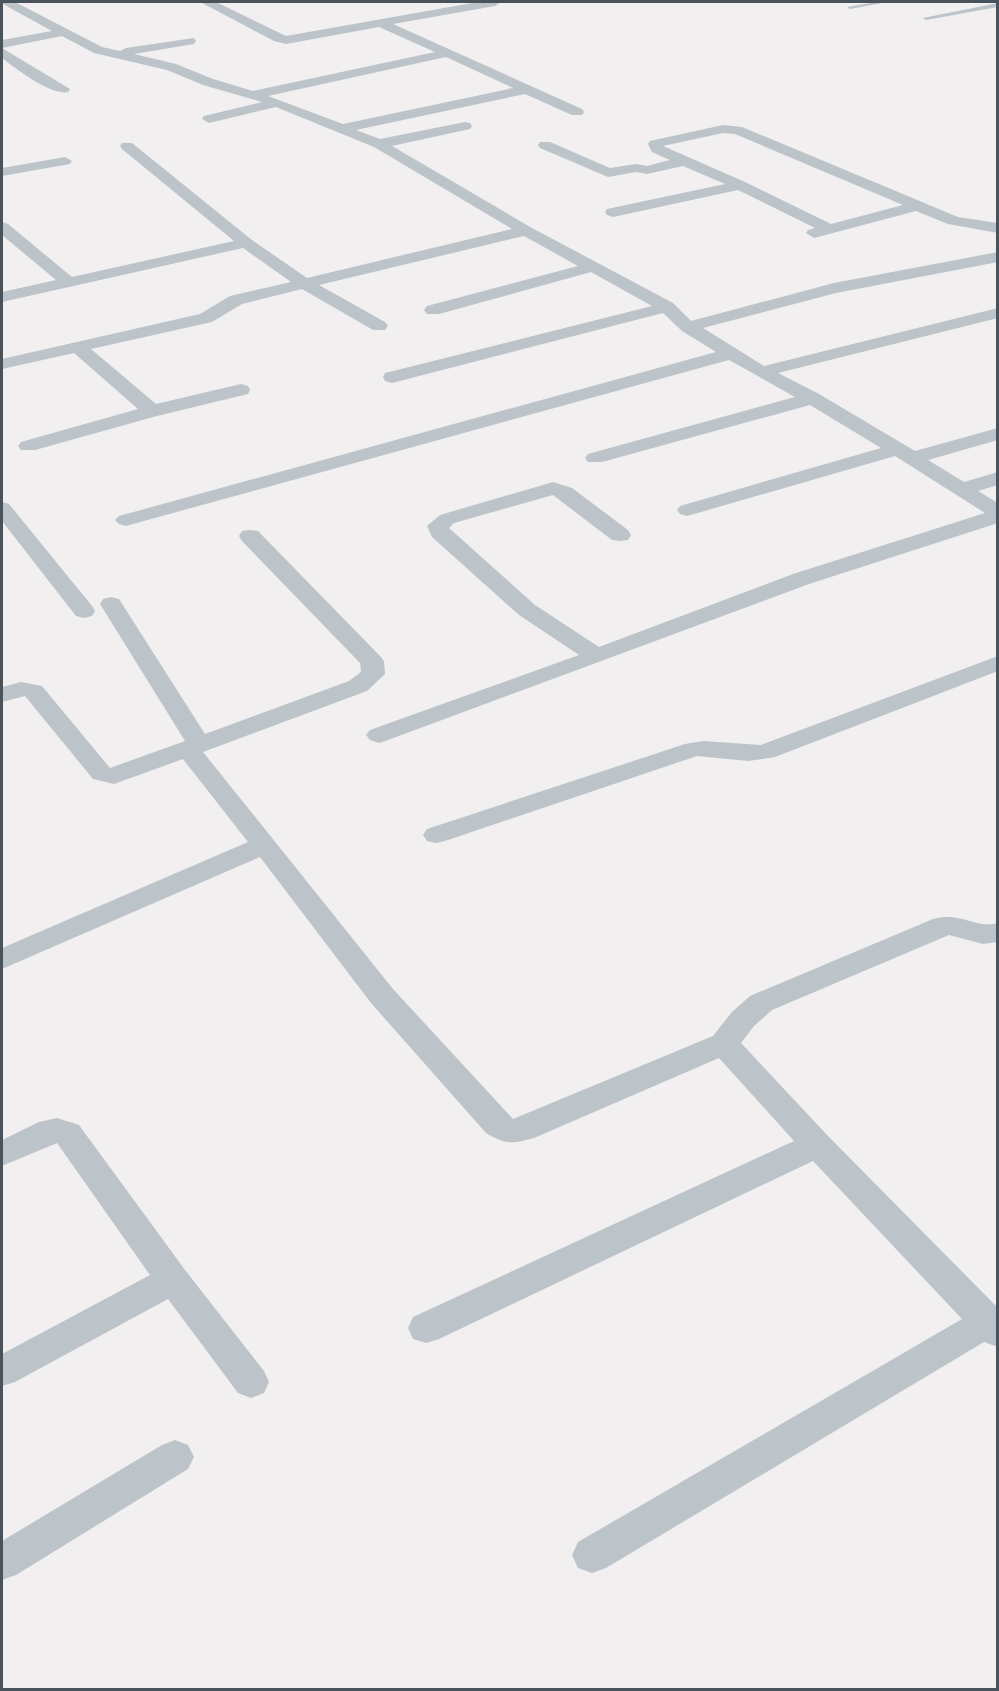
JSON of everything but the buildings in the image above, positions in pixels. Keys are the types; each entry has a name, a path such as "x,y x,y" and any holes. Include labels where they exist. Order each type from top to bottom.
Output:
{"street":[{"path":"213,4 283,40 495,2"},
{"path":"10,4 32,3"},
{"path":"213,4 240,3"},
{"path":"10,4 81,43 112,54 171,67 208,82 278,103 379,144 526,231 667,307 688,327 733,353 760,372 812,398 905,454 998,514"},
{"path":"353,12 577,112"},
{"path":"2,44 63,32"},
{"path":"112,54 190,41"},
{"path":"254,95 449,53"},
{"path":"5,57 63,89"},
{"path":"340,129 528,89"},
{"path":"209,119 278,103"},
{"path":"379,144 465,126"},
{"path":"830,229 740,185 657,149 655,144 733,129 954,221 998,228"},
{"path":"545,144 608,173 638,168 647,170 685,161"},
{"path":"127,146 246,243 305,284 379,326"},
{"path":"2,159 8,171 65,161"},
{"path":"613,212 740,185"},
{"path":"810,234 917,206"},
{"path":"2,226 68,282"},
{"path":"2,364 206,318 236,300 526,231"},
{"path":"2,297 246,243"},
{"path":"688,327 834,288 998,257"},
{"path":"433,310 592,267"},
{"path":"392,378 667,307"},
{"path":"760,372 998,313"},
{"path":"78,347 152,411"},
{"path":"126,520 733,353"},
{"path":"28,446 152,411 241,390"},
{"path":"595,458 812,398"},
{"path":"687,510 905,454 998,434"},
{"path":"962,489 998,478"},
{"path":"597,656 527,610 440,532 438,526 447,519 553,488 565,492 620,535"},
{"path":"2,508 84,611"},
{"path":"379,735 801,579 998,514"},
{"path":"2,695 16,689 33,691 102,774 107,776 121,775 358,686 373,674 372,661 250,536"},
{"path":"111,604 210,774 382,996 503,1130 509,1132 524,1129 724,1044 742,1019 761,1003 943,926 955,924 982,935 998,932"},
{"path":"436,835 694,749 716,748 755,754 766,752 998,663"},
{"path":"2,959 265,845"},
{"path":"592,1555 992,1327 817,1145 724,1044"},
{"path":"2,1154 50,1131 57,1130 68,1134 173,1280 251,1382"},
{"path":"426,1328 817,1145"},
{"path":"2,1371 173,1280"},
{"path":"2,1562 175,1456"}],"lane":[{"path":"850,7 885,2"},
{"path":"926,18 998,5"}]}
